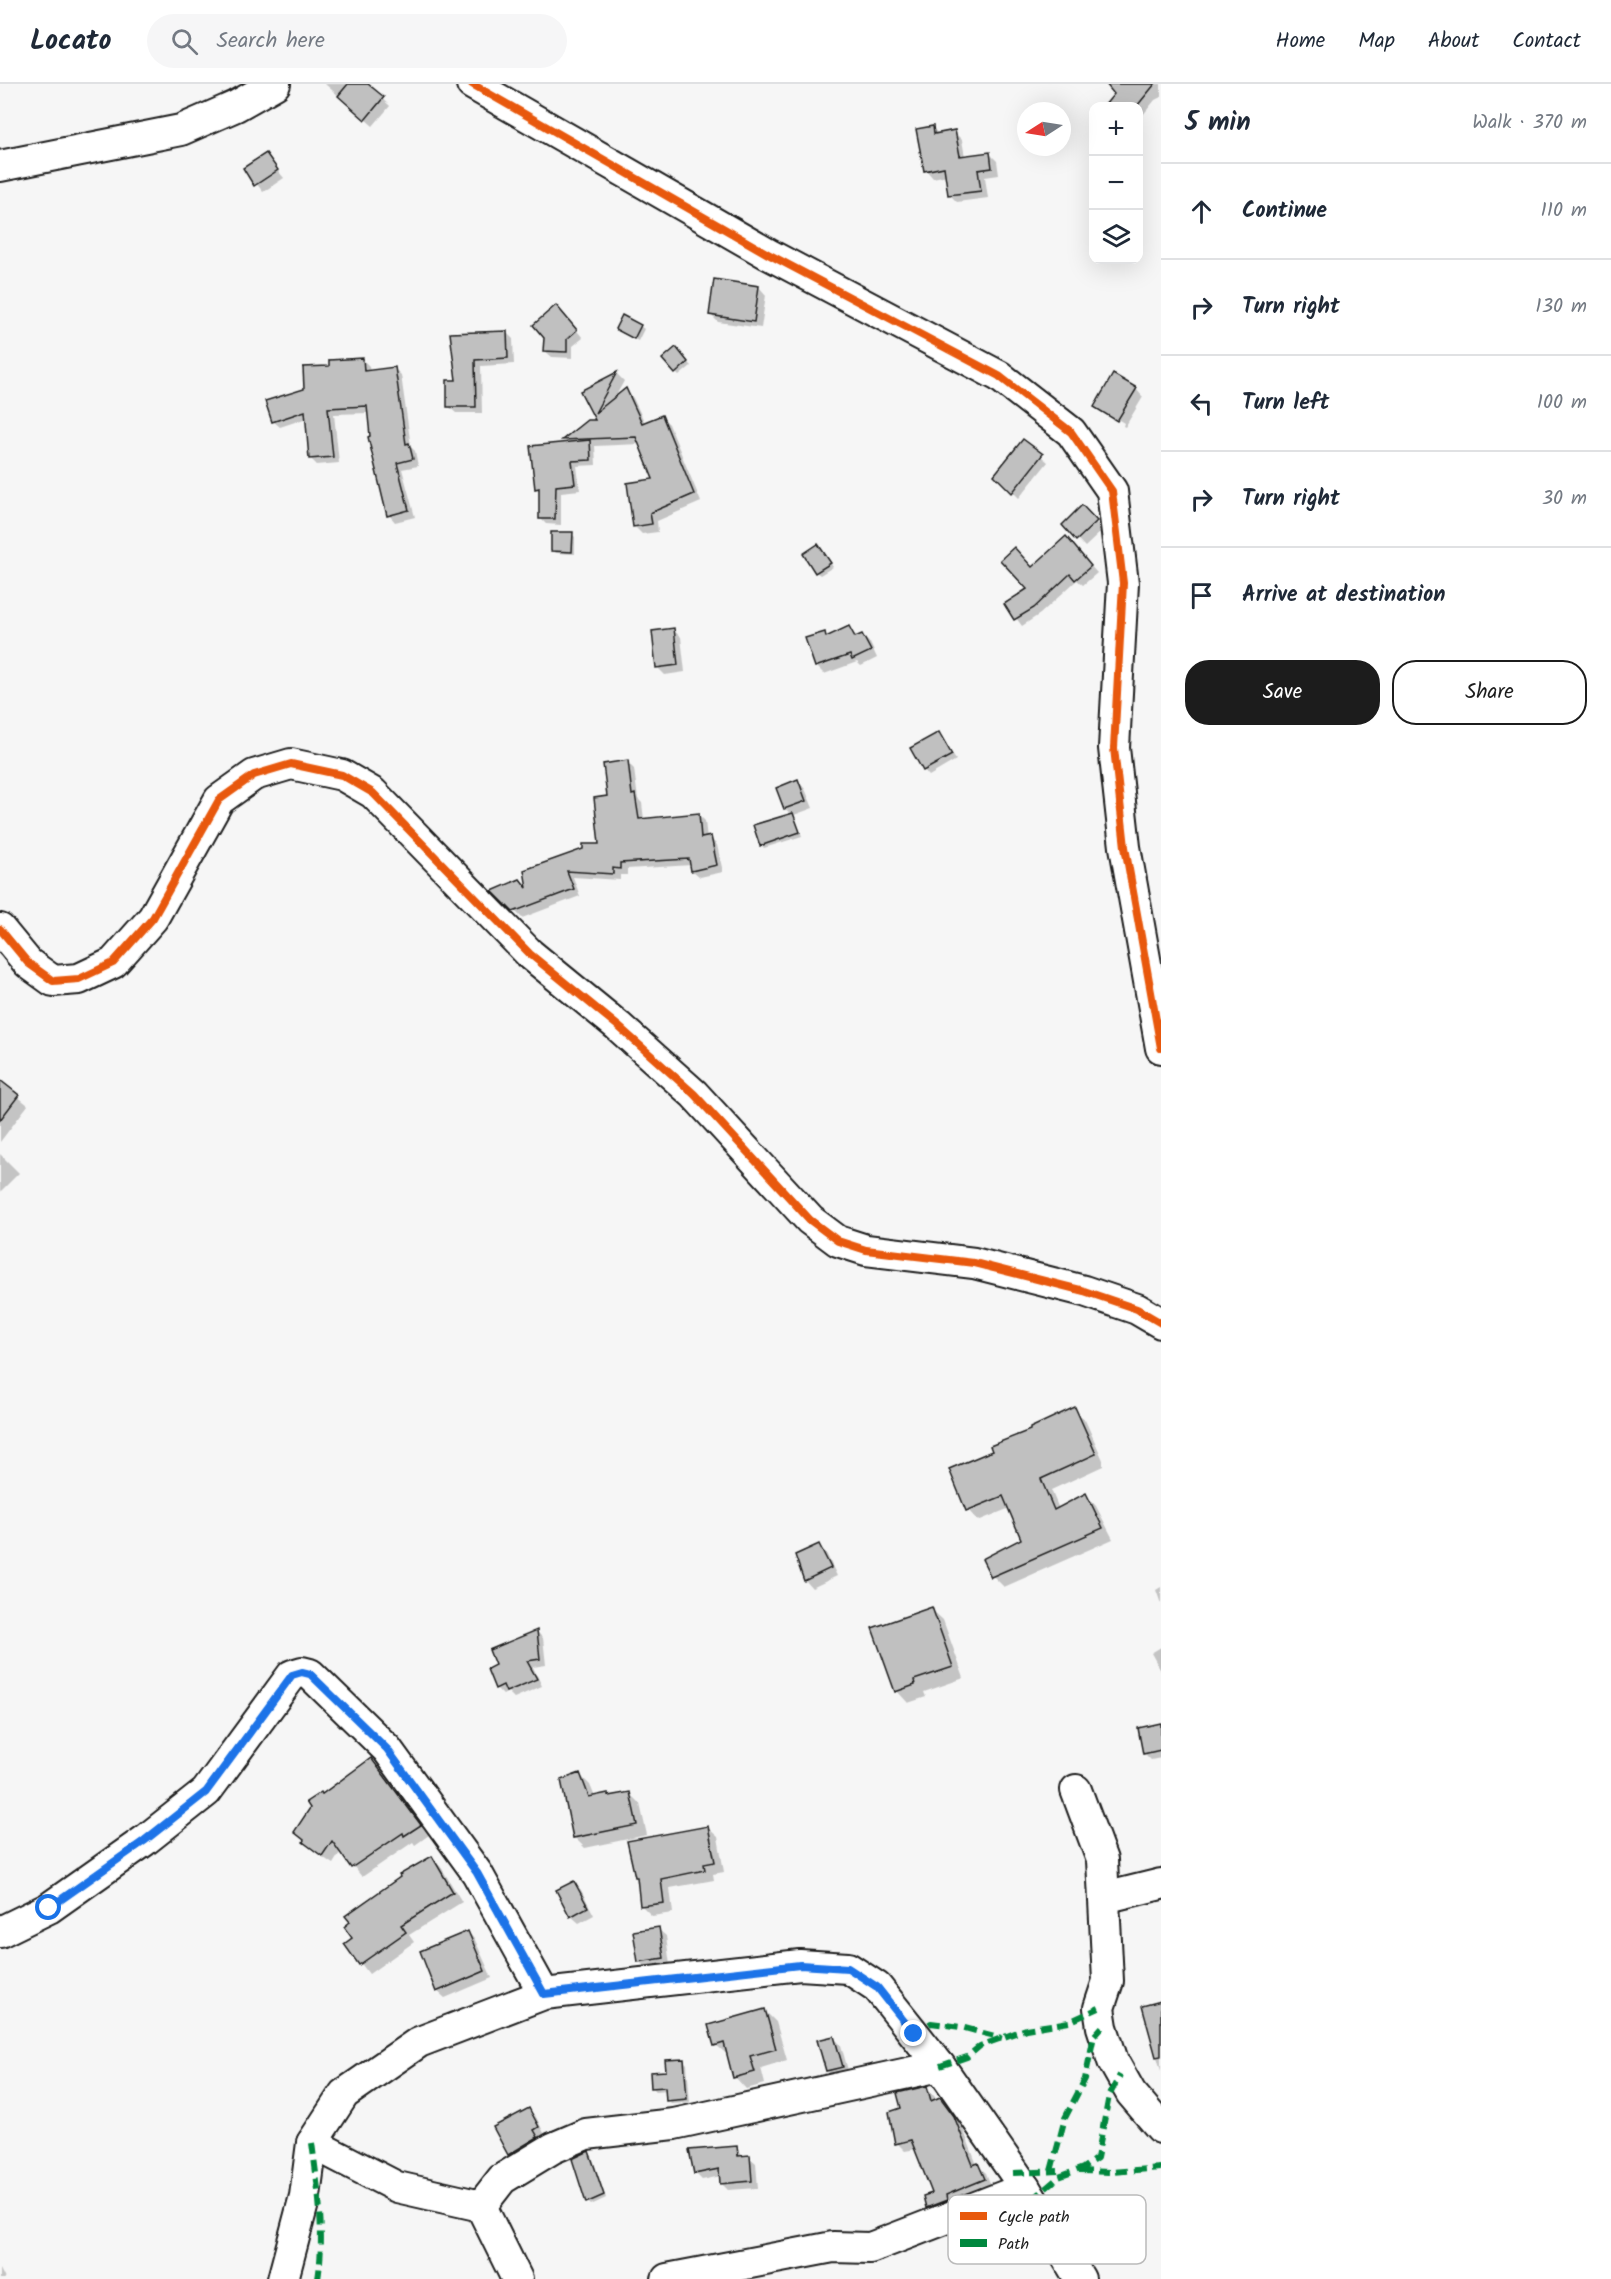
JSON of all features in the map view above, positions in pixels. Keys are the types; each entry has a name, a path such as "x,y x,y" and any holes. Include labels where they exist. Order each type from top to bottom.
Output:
{"street":[{"path":"0,166 182,130 236,106 274,84"},
{"path":"472,84 768,255 999,376 1071,432 1112,491 1123,583 1114,748 1125,848 1161,1048"},
{"path":"0,929 28,963 53,981 79,979 113,963 153,918 219,800 254,775 291,764 342,775 373,793 530,954 618,1026 694,1094 810,1220 838,1241 866,1250 974,1263 1084,1291 1137,1309 1161,1323"},
{"path":"0,1932 49,1908 144,1841 206,1792 292,1675 302,1672 310,1674 387,1749 477,1873 544,1994"},
{"path":"1076,1790 1102,1860 1108,1981 1099,2008 1101,2027 1113,2061 1131,2093 1161,2128"},
{"path":"1104,1898 1161,1884"},
{"path":"283,2279 305,2196 312,2143 344,2094 420,2042 544,1994 800,1965 848,1968 877,1987 940,2066 1030,2195"},
{"path":"481,2205 502,2179 553,2148 586,2134 674,2124 940,2066"},
{"path":"312,2143 398,2187 481,2205"},
{"path":"1005,2195 1025,2187"},
{"path":"481,2205 517,2279"},
{"path":"668,2279 833,2247 870,2248 948,2217"},
{"path":"1071,2264 1080,2279"}],"building":[{"path":"348,84 368,84 384,97 365,120 338,96"},
{"path":"1106,84 1155,84 1140,102 1107,102 1114,94"},
{"path":"933,126 934,134 955,130 960,156 990,152 992,168 978,170 981,191 948,195 944,167 924,171 916,129"},
{"path":"266,153 278,170 254,186 243,168"},
{"path":"714,279 759,286 754,322 709,315"},
{"path":"556,305 577,330 567,339 567,352 543,351 544,338 533,325"},
{"path":"622,315 641,325 634,339 615,329"},
{"path":"507,331 508,358 475,360 476,407 447,407 447,380 456,380 450,333"},
{"path":"676,347 688,362 675,374 662,359"},
{"path":"363,358 364,371 395,367 406,444 409,443 413,459 397,463 409,510 387,516 368,437 370,436 367,406 328,408 333,457 309,459 305,411 272,422 265,401 304,389 303,367 329,366 329,360"},
{"path":"617,372 595,413 626,388 642,423 662,415 694,494 650,513 652,524 633,527 627,483 653,479 636,437 562,440 587,420 595,420 580,391"},
{"path":"1113,374 1137,388 1117,421 1094,407"},
{"path":"1023,439 1043,454 1012,493 994,475"},
{"path":"590,440 591,460 572,461 575,484 556,486 555,519 539,519 539,488 535,489 530,446"},
{"path":"1082,505 1097,521 1076,541 1062,525"},
{"path":"551,532 573,532 572,552 551,551"},
{"path":"1066,536 1091,566 1075,580 1070,574 1034,608 1014,620 1004,604 1027,589 1000,560 1014,547 1032,567"},
{"path":"818,544 831,563 815,573 803,554"},
{"path":"849,626 855,637 862,634 871,651 852,660 850,655 815,667 805,638 825,632 826,637"},
{"path":"674,628 678,665 656,668 652,631"},
{"path":"939,732 952,755 923,771 910,748"},
{"path":"628,760 632,795 635,794 639,819 699,813 701,838 711,836 717,865 691,871 689,859 620,863 620,869 613,868 613,874 567,871 574,889 513,912 492,891 520,879 527,888 524,870 583,849 583,844 599,844 594,798 607,796 603,764"},
{"path":"798,779 806,801 784,809 776,788"},
{"path":"793,813 800,832 760,846 753,825"},
{"path":"0,1080 19,1095 0,1120"},
{"path":"1075,1407 1096,1454 1041,1479 1054,1510 1086,1493 1103,1528 991,1577 982,1559 1021,1539 1003,1496 966,1511 949,1469 992,1451 990,1446 1030,1430"},
{"path":"819,1544 831,1568 804,1581 795,1555"},
{"path":"932,1607 953,1667 914,1680 915,1685 895,1692 872,1628"},
{"path":"537,1630 540,1659 527,1661 537,1679 506,1692 503,1685 495,1689 487,1669 495,1665 489,1650"},
{"path":"1161,1723 1161,1750 1143,1754 1138,1728"},
{"path":"371,1758 421,1825 404,1836 403,1833 351,1868 332,1841 322,1856 294,1832 310,1808 306,1802 321,1792 322,1794"},
{"path":"580,1773 589,1797 630,1792 637,1825 573,1838 561,1780"},
{"path":"708,1826 715,1862 704,1864 705,1870 661,1879 664,1903 640,1906 637,1877 635,1877 627,1841"},
{"path":"432,1856 453,1892 401,1925 406,1932 359,1965 344,1944 352,1938 344,1927 350,1922 345,1916 400,1877 399,1875"},
{"path":"574,1881 588,1907 570,1917 556,1890"},
{"path":"659,1927 664,1958 638,1962 633,1931"},
{"path":"468,1931 485,1971 436,1992 420,1951"},
{"path":"1161,2001 1161,2056 1156,2057 1142,2006"},
{"path":"765,2009 776,2049 750,2056 755,2072 733,2078 724,2043 714,2046 708,2025"},
{"path":"834,2036 843,2067 826,2071 817,2040"},
{"path":"684,2059 687,2099 666,2101 665,2087 651,2088 650,2072 666,2071 665,2060"},
{"path":"927,2086 931,2101 940,2097 954,2116 973,2165 978,2163 985,2179 946,2195 947,2200 926,2208 923,2196 932,2193 911,2140 895,2144 889,2112 901,2108 897,2093"},
{"path":"529,2108 539,2127 534,2130 538,2137 508,2155 493,2127"},
{"path":"737,2146 738,2156 750,2155 752,2181 720,2184 719,2169 694,2174 689,2150"},
{"path":"589,2151 604,2195 586,2203 572,2159"}],"marked path":[{"path":"940,2066 967,2057 980,2046 1026,2029 1069,2022 1099,2008"},
{"path":"914,2034 931,2023 961,2027 1002,2038"},
{"path":"1051,2171 1065,2118 1085,2079 1094,2036 1102,2027"},
{"path":"1038,2195 1059,2177 1083,2168 1097,2158 1109,2096 1120,2075"},
{"path":"312,2143 321,2228 318,2279"},
{"path":"1079,2171 1111,2172 1161,2168"},
{"path":"1013,2173 1058,2171"}],"cycle path":[{"path":"472,84 768,254 999,376 1071,432 1112,491 1123,583 1114,748 1125,847 1161,1048"},
{"path":"0,929 28,963 53,981 79,979 113,963 153,918 219,800 254,775 291,764 342,775 373,793 530,954 618,1026 694,1094 810,1220 838,1241 866,1250 974,1263 1084,1291 1137,1309 1161,1323"}],"route":[{"path":"49,1908 144,1841 206,1792 292,1675 302,1672 310,1674 387,1749 477,1873 544,1994 800,1965 848,1968 877,1987 914,2034"}]}
